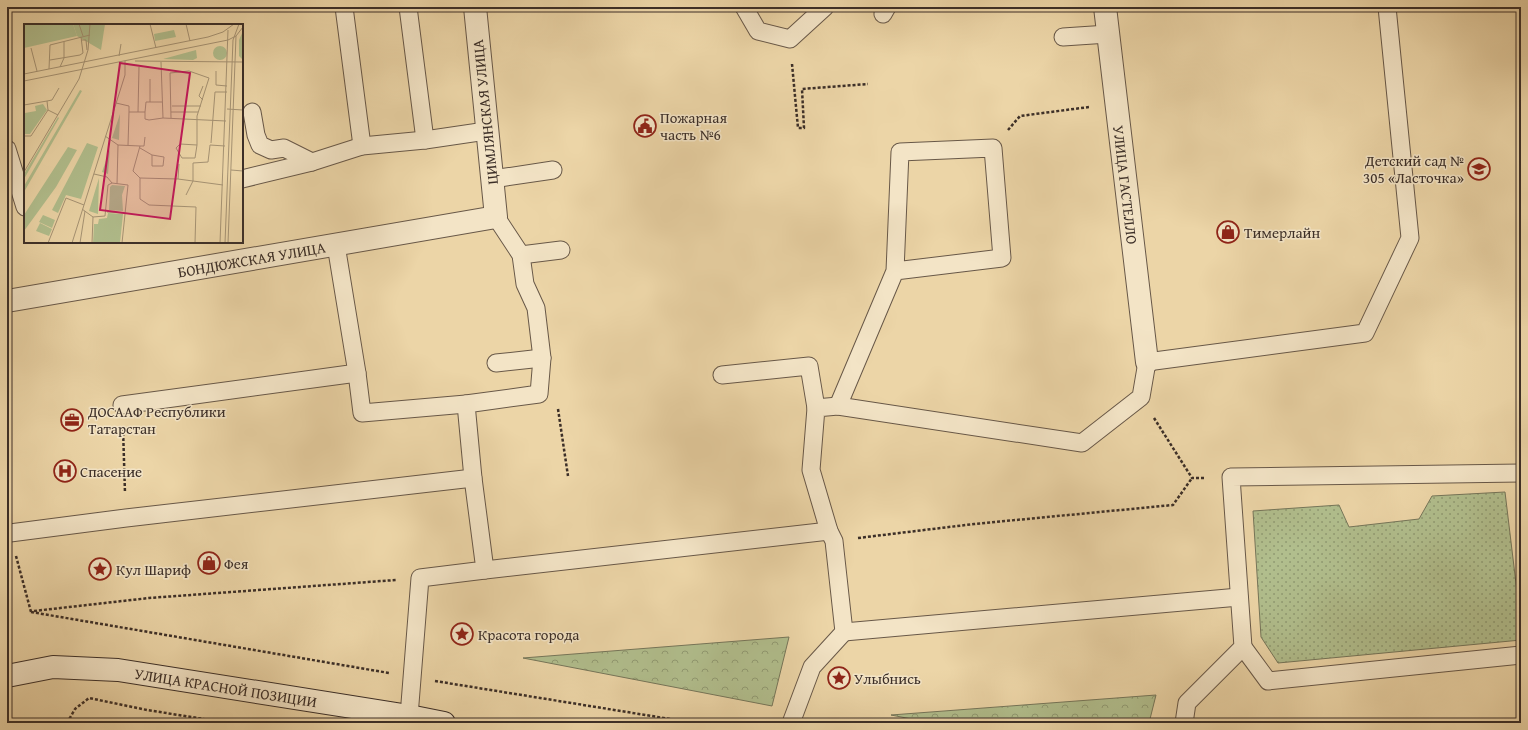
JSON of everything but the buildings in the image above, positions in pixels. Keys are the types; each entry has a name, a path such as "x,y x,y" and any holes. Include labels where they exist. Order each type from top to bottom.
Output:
{"street":[{"name":"ЦИМЛЯНСКАЯ УЛИЦА","path":"475,7 486,131 493,179 496,217"},
{"name":"УЛИЦА ГАСТЕЛЛО","path":"1105,7 1147,362"},
{"name":"БОНДЮЖСКАЯ УЛИЦА","path":"7,301 496,217"},
{"name":"УЛИЦА КРАСНОЙ ПОЗИЦИИ","path":"7,676 53,666 118,670 409,716 444,723"}],"lane":[{"path":"344,7 362,146"},
{"path":"408,7 425,140"},
{"path":"744,7 758,31 790,40 825,7"},
{"path":"816,408 838,406 1082,443 1141,398 1147,362 1365,333 1410,238 1387,7"},
{"path":"1063,37 1108,34"},
{"path":"252,112 256,135 260,145 271,150 284,148 312,162"},
{"path":"243,179 312,162 362,146 425,140 486,131"},
{"path":"838,406 895,270 900,152 993,148 1002,258 895,270"},
{"path":"7,149 24,204"},
{"path":"493,179 553,170"},
{"path":"336,245 361,351 357,373 362,413 466,404 540,394 542,358 536,308 525,284 521,255 496,217"},
{"path":"521,255 560,250"},
{"path":"496,363 542,358"},
{"path":"722,375 809,366 816,408 811,470 831,536 844,632"},
{"path":"122,405 357,373"},
{"path":"466,404 473,478 485,570"},
{"path":"1521,474 1231,477 1243,647 1268,681 1521,655"},
{"path":"10,533 126,518 473,478"},
{"path":"409,716 420,578 485,570 831,536"},
{"path":"791,723 812,667 844,632 1239,597"},
{"path":"1184,723 1187,702 1243,647"}],"path":[{"path":"790,40 798,128 804,128 802,89 868,84"},
{"path":"993,148 1020,116 1096,106"},
{"path":"540,394 556,398 568,476"},
{"path":"1141,398 1192,478"},
{"path":"122,405 126,518"},
{"path":"1192,478 1231,477"},
{"path":"831,536 1173,505 1192,478"},
{"path":"10,533 31,612"},
{"path":"31,612 149,598 420,578"},
{"path":"31,612 411,677 695,723"},
{"path":"67,723 75,709 89,698 228,723"}],"green space":[{"path":"1505,492 1521,625 1521,640 1278,663 1261,637 1253,511 1339,505 1349,527 1419,519 1432,496"},
{"path":"789,637 772,706 523,658"},
{"path":"1156,695 1149,723 932,723 891,715"}],"place":[{"name":"Пожарная часть №6","path":"645,126"},
{"name":"Детский сад № 305 «Ласточка»","path":"1479,169"},
{"name":"Тимерлайн","path":"1228,232"},
{"name":"ДОСААФ Республики Татарстан","path":"72,420"},
{"name":"Спасение","path":"65,471"},
{"name":"Фея","path":"209,563"},
{"name":"Кул Шариф","path":"100,569"},
{"name":"Красота города","path":"462,634"},
{"name":"Улыбнись","path":"839,678"}]}
